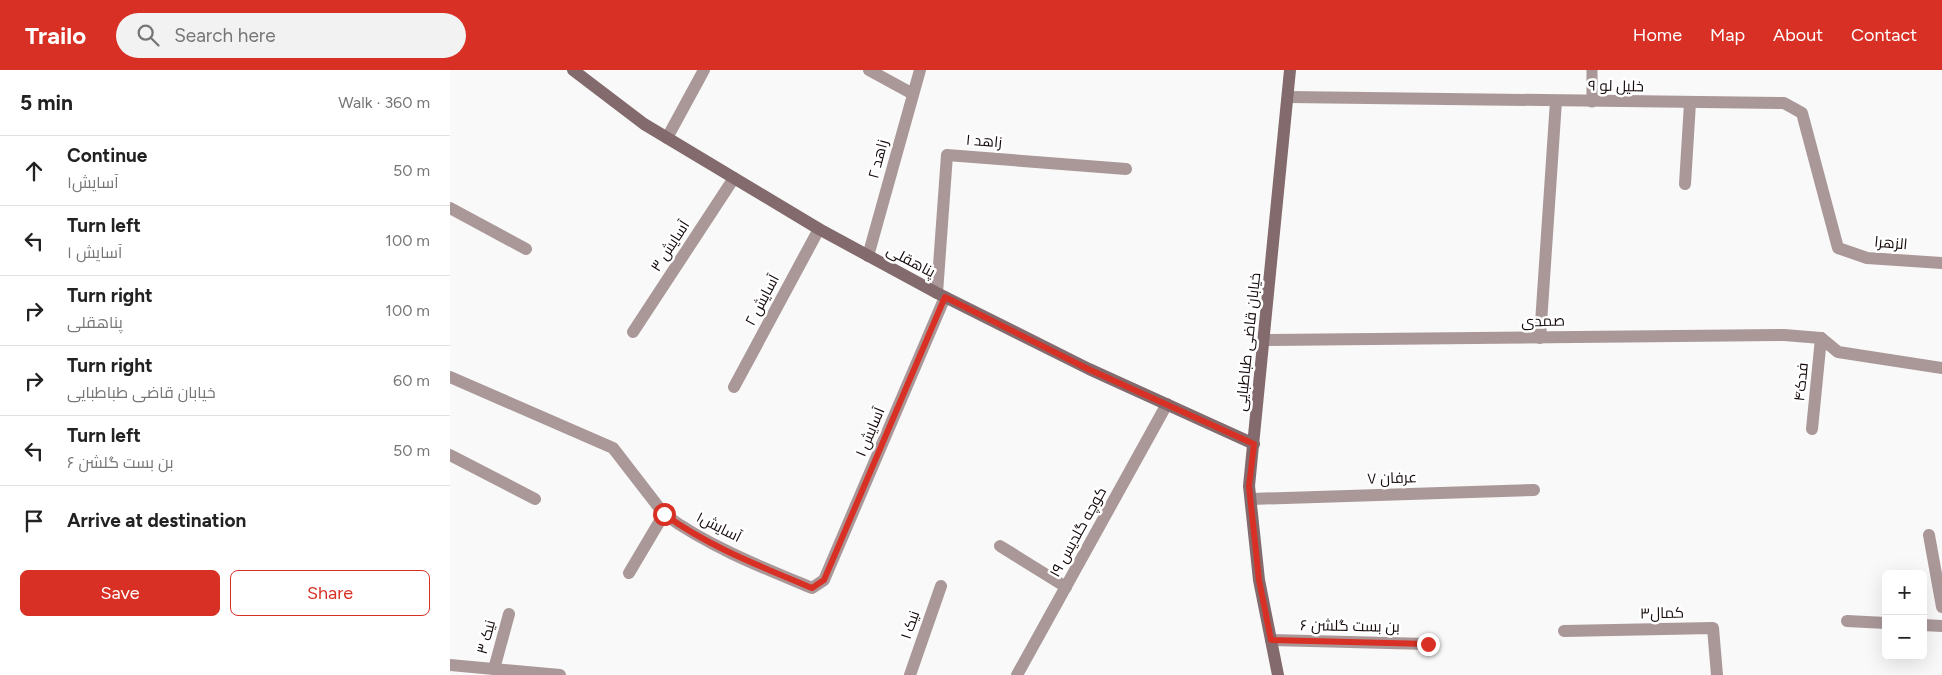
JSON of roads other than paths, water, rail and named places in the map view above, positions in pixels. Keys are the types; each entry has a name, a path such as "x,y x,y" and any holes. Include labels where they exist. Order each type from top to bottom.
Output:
{"street":[{"name":"پناهقلی","path":"573,70 644,124 819,229 868,256 1088,369 1254,444"},
{"path":"667,138 704,70"},
{"path":"869,70 913,94"},
{"name":"زاهد ۲","path":"868,256 920,70"},
{"name":"خیابان قاضی طباطبایی","path":"1278,675 1259,580 1249,486 1265,340 1290,70"},
{"name":"خلیل لو ۹","path":"1288,97 1784,104 1802,113 1838,248"},
{"path":"1540,338 1556,101"},
{"path":"1685,184 1690,103"},
{"name":"زاهد ۱","path":"941,295 947,155 1126,169"},
{"name":"آسایش ۳","path":"633,332 734,178"},
{"path":"450,208 526,249"},
{"name":"آسایش ۲","path":"734,387 819,229"},
{"name":"الزهرا","path":"1838,248 1867,258 1942,263"},
{"name":"آسایش ۱","path":"824,580 941,295"},
{"name":"صمدی","path":"1265,340 1784,335 1821,338"},
{"path":"1821,338 1838,352 1942,368"},
{"name":"فدک۴","path":"1812,429 1821,338"},
{"path":"450,377 613,448 664,514 629,573"},
{"name":"کوچه گلدیس ۱۹","path":"1017,675 1167,404"},
{"path":"450,455 535,499"},
{"name":"عرفان ۷","path":"1251,499 1534,490"},
{"name":"آسایش۱","path":"664,514 678,524 775,573 812,588 824,580"},
{"path":"1929,534 1942,607"},
{"path":"1000,546 1066,587"},
{"name":"نیک ۱","path":"910,675 941,586"},
{"name":"نیک ۳","path":"494,669 509,614"},
{"path":"1847,622 1882,623"},
{"path":"1927,625 1942,626"},
{"name":"کمال۳","path":"1564,631 1713,628 1716,675"},
{"name":"بن بست گلشن ۶","path":"1271,640 1428,644"},
{"path":"450,665 560,675"}],"lane":[{"path":"1592,70 1592,102"}]}
